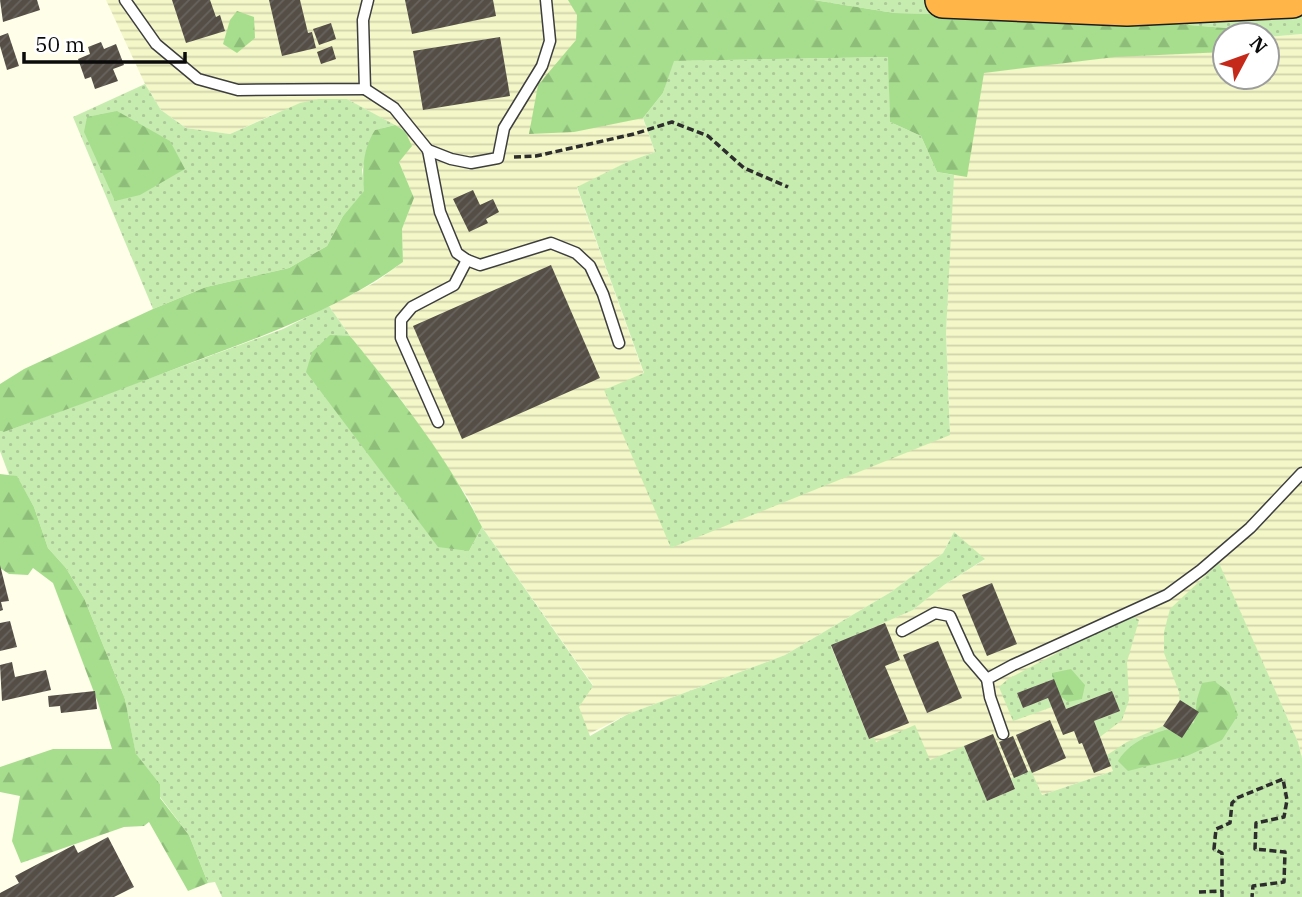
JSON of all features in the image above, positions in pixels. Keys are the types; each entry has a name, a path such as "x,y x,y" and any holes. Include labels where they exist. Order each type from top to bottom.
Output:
{"highway":[{"path":"943,0 1127,8 1292,0"}],"lane":[{"path":"125,0 156,44 198,79 238,90 365,89 394,108 428,150 440,212 457,253 480,265 551,243 576,253 590,266 619,343"},
{"path":"365,89 363,20 368,0"},
{"path":"428,150 471,163 498,158 505,128 542,66 550,41 546,0"},
{"path":"438,422 401,338 401,320 412,307 454,285 467,260"},
{"path":"987,679 1167,595 1250,528 1302,473"},
{"path":"902,631 935,613 950,616 969,658 987,679 990,697 1003,734"}],"path":[{"path":"498,158 536,156 634,134 672,122 708,136 744,168 788,187"},
{"path":"1222,897 1222,853 1214,849 1216,829 1230,823 1232,803 1237,798 1283,779 1287,800 1284,817 1256,823 1255,849 1285,852 1284,882 1253,886 1252,897"},
{"path":"1199,892 1222,891"}],"green space":[{"path":"106,0 600,0 655,152 627,162 577,188 644,374 604,391 950,435 946,333 958,39 1211,39 1211,91 1281,91 1281,36 1302,34 1302,758 1298,742 1219,564 1249,722 1112,766 1113,771 1042,795 1030,770 1011,778 1015,789 987,801 930,760 869,739 831,645 913,610 944,585 984,560 954,532 943,553 891,592 785,655 628,714 589,734 578,707 593,685 482,527 468,498 403,402 329,306 376,282 403,262 402,229 414,198 399,162 405,131 347,99 318,99 274,114 230,134 186,128 161,110 145,84"},
{"path":"568,0 814,0 894,13 1092,17 1211,27 1211,53 1115,57 984,73 967,177 937,172 921,136 890,122 888,57 674,61 663,93 643,118 574,132 529,134 538,85 576,40 577,15"},
{"path":"814,0 1302,0 1302,34 1281,36 1281,21 1211,21 1211,27 1092,17 894,13"},
{"path":"237,11 254,17 255,38 237,53 223,44 230,20"},
{"path":"889,57 890,122 921,136 937,172 954,175 946,333 950,435 671,548 604,390 644,373 577,187 627,162 655,152 643,118 663,93 673,61"},
{"path":"145,84 161,110 186,128 230,134 300,103 318,99 347,99 395,125 375,130 362,170 365,191 343,216 327,246 289,268 206,287 153,309 73,117"},
{"path":"117,111 170,141 185,169 140,195 115,201 84,132 87,117"},
{"path":"395,125 405,131 412,146 399,162 414,198 402,229 403,262 355,293 278,329 77,406 4,432 0,431 0,384 24,369 206,287 289,268 327,246 343,216 364,191 364,159 375,130"},
{"path":"329,306 350,336 329,336 469,551 482,527 593,686 579,707 590,736 628,714 785,655 891,592 943,553 954,532 985,559 944,585 913,610 831,646 869,739 874,737 876,742 915,725 930,760 964,746 987,801 1015,789 1011,778 1031,770 1042,795 1113,771 1107,755 1127,742 1163,726 1181,738 1179,692 1164,653 1164,632 1170,609 1219,563 1298,742 1302,758 1302,897 222,897 215,882 208,883 189,835 160,797 160,784 136,755 125,699 84,598 66,568 48,548 34,507 17,477 9,475 0,451 0,431 4,432 283,329"},
{"path":"330,335 350,336 404,405 454,476 482,527 469,551 438,547 306,372 312,352"},
{"path":"0,474 17,476 34,507 48,548 66,568 84,598 125,699 136,754 160,784 160,798 189,835 208,883 188,891 149,822 144,826 124,827 21,863 12,841 20,796 0,792 0,767 53,749 112,749 98,703 53,583 33,568 28,575 9,574 0,568"},
{"path":"1133,616 1139,620 1127,662 1129,700 1122,720 1100,737 1094,721 1120,711 1112,691 1066,709 1054,679 1017,693 1023,708 1048,698 1052,707 1013,721 999,687 1008,679 1112,624"},
{"path":"1071,669 1085,685 1082,699 1068,702 1055,692 1052,673"},
{"path":"1214,681 1229,692 1238,715 1222,740 1187,756 1128,771 1118,761 1132,745 1142,740 1162,731 1194,723 1202,683"}],"building":[{"path":"0,0 37,0 40,10 3,22"},
{"path":"172,0 210,0 216,17 220,15 225,31 186,43"},
{"path":"269,0 300,0 308,33 312,32 316,48 282,56"},
{"path":"405,0 493,0 496,16 412,34"},
{"path":"331,23 336,39 319,45 313,29"},
{"path":"8,33 19,66 7,70 0,36"},
{"path":"500,37 510,96 423,110 413,51"},
{"path":"101,42 104,49 116,44 124,65 113,69 118,81 95,89 91,77 85,79 78,59 90,54 88,47"},
{"path":"332,46 336,59 321,64 317,52"},
{"path":"473,190 480,205 493,199 499,212 486,219 488,223 469,232 453,199"},
{"path":"551,265 600,378 462,439 413,326"},
{"path":"0,565 9,601 1,602 3,610 0,611"},
{"path":"992,583 1017,644 987,656 962,595"},
{"path":"10,621 17,647 0,651 0,623"},
{"path":"885,623 900,660 885,666 909,723 869,739 831,645"},
{"path":"938,641 962,698 927,713 903,655"},
{"path":"12,662 15,677 46,670 51,690 2,701 0,665"},
{"path":"1054,679 1066,709 1112,691 1120,711 1094,721 1111,766 1094,773 1074,731 1063,735 1048,698 1023,708 1017,693"},
{"path":"95,691 97,709 61,713 60,706 49,707 48,696"},
{"path":"1180,700 1199,712 1182,738 1163,726"},
{"path":"1050,720 1066,758 1032,773 1016,735"},
{"path":"993,734 1015,789 987,801 964,746"},
{"path":"1013,736 1028,772 1014,778 999,742"},
{"path":"108,837 134,887 114,897 0,897 0,893 19,883 15,876 74,845 78,853"}]}
